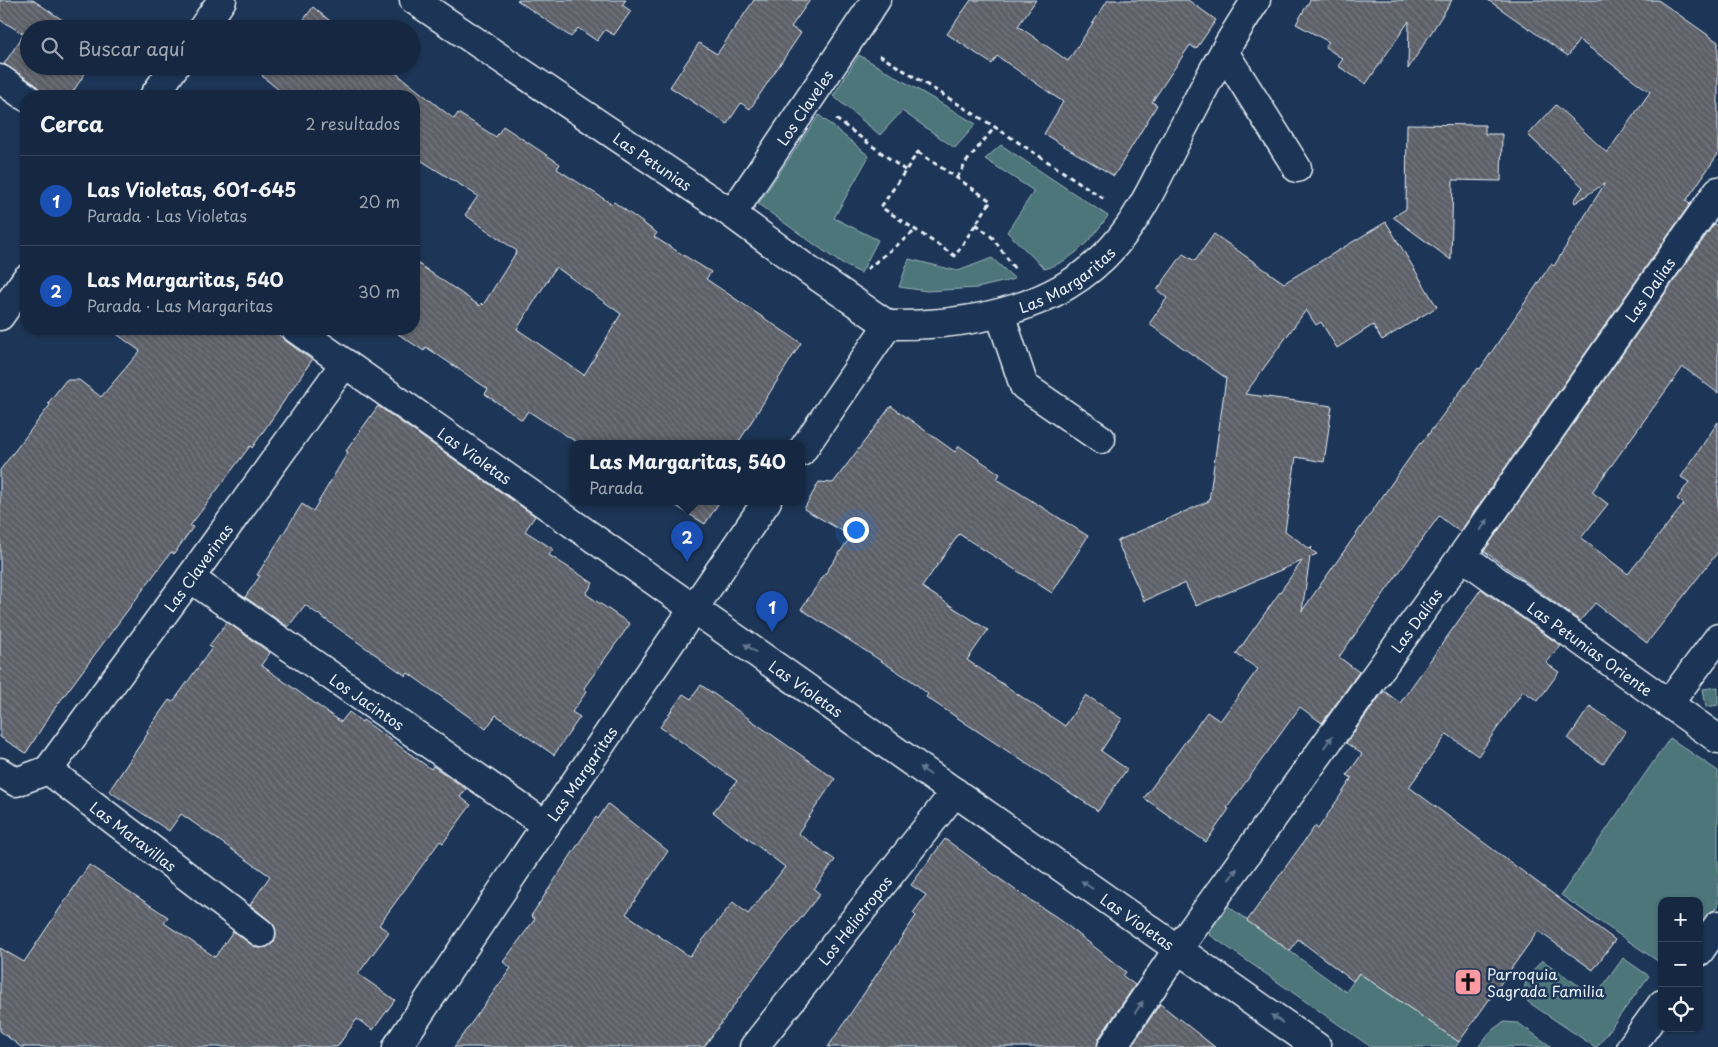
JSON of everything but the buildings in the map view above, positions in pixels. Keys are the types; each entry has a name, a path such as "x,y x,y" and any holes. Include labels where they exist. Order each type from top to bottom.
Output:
{"street":[{"path":"208,20 222,0"},
{"name":"Las Petunias","path":"414,0 732,214 888,325"},
{"name":"Los Claveles","path":"732,214 876,0"},
{"name":"Las Margaritas","path":"888,325 961,322 1000,314 1065,286 1092,268 1114,247 1135,219 1224,52 1256,0"},
{"path":"1224,52 1297,168"},
{"path":"158,90 169,75"},
{"path":"0,79 20,93"},
{"name":"Las Dalias","path":"1112,1047 1178,949 1462,556 1718,191"},
{"path":"0,316 20,288"},
{"path":"1000,314 1024,386 1101,439"},
{"path":"805,446 888,325"},
{"name":"Las Violetas","path":"305,335 1317,1047"},
{"name":"Las Claverinas","path":"48,770 190,578 345,363"},
{"name":"Las Margaritas","path":"397,1047 764,505"},
{"name":"Las Petunias Oriente","path":"1462,556 1718,739"},
{"name":"Los Jacintos","path":"190,578 546,825"},
{"path":"1669,703 1718,638"},
{"path":"0,772 16,782 48,770"},
{"name":"Las Maravillas","path":"48,770 261,933"},
{"name":"Los Heliotropos","path":"754,1047 955,792"},
{"path":"1703,947 1718,926"},
{"path":"1632,1047 1658,1010"}],"path":[{"path":"851,37 995,127 1135,219"},
{"path":"809,100 906,171"},
{"path":"957,178 967,161 995,127"},
{"path":"918,152 957,178 992,201 955,256 881,207 918,152"},
{"path":"976,224 993,238 1036,300"},
{"path":"839,291 916,230"}],"green space":[{"path":"859,55 976,124 955,148 902,111 880,135 833,96"},
{"path":"819,115 869,156 834,218 878,240 861,273 842,264 758,204"},
{"path":"1001,145 1108,216 1081,248 1056,265 1045,269 1007,232 1034,191 985,159"},
{"path":"992,258 1015,279 977,288 927,291 899,287 909,259 958,271"},
{"path":"1718,687 1718,705 1706,707 1703,689"},
{"path":"1670,738 1718,771 1718,905 1703,926 1703,897 1658,897 1658,961 1561,895"},
{"path":"1225,904 1346,992 1359,973 1459,1042 1456,1047 1371,1047 1210,935 1207,929"},
{"path":"1623,958 1649,976 1597,1047 1528,1002 1524,989 1527,978 1542,960 1595,997"},
{"path":"1503,1022 1518,1023 1552,1047 1478,1047 1491,1031"}],"place":[{"name":"Las Margaritas, 540","path":"687,562"},
{"name":"Las Violetas, 601-645","path":"772,632"},
{"name":"Parroquia Sagrada Familia","path":"1468,982"}]}
